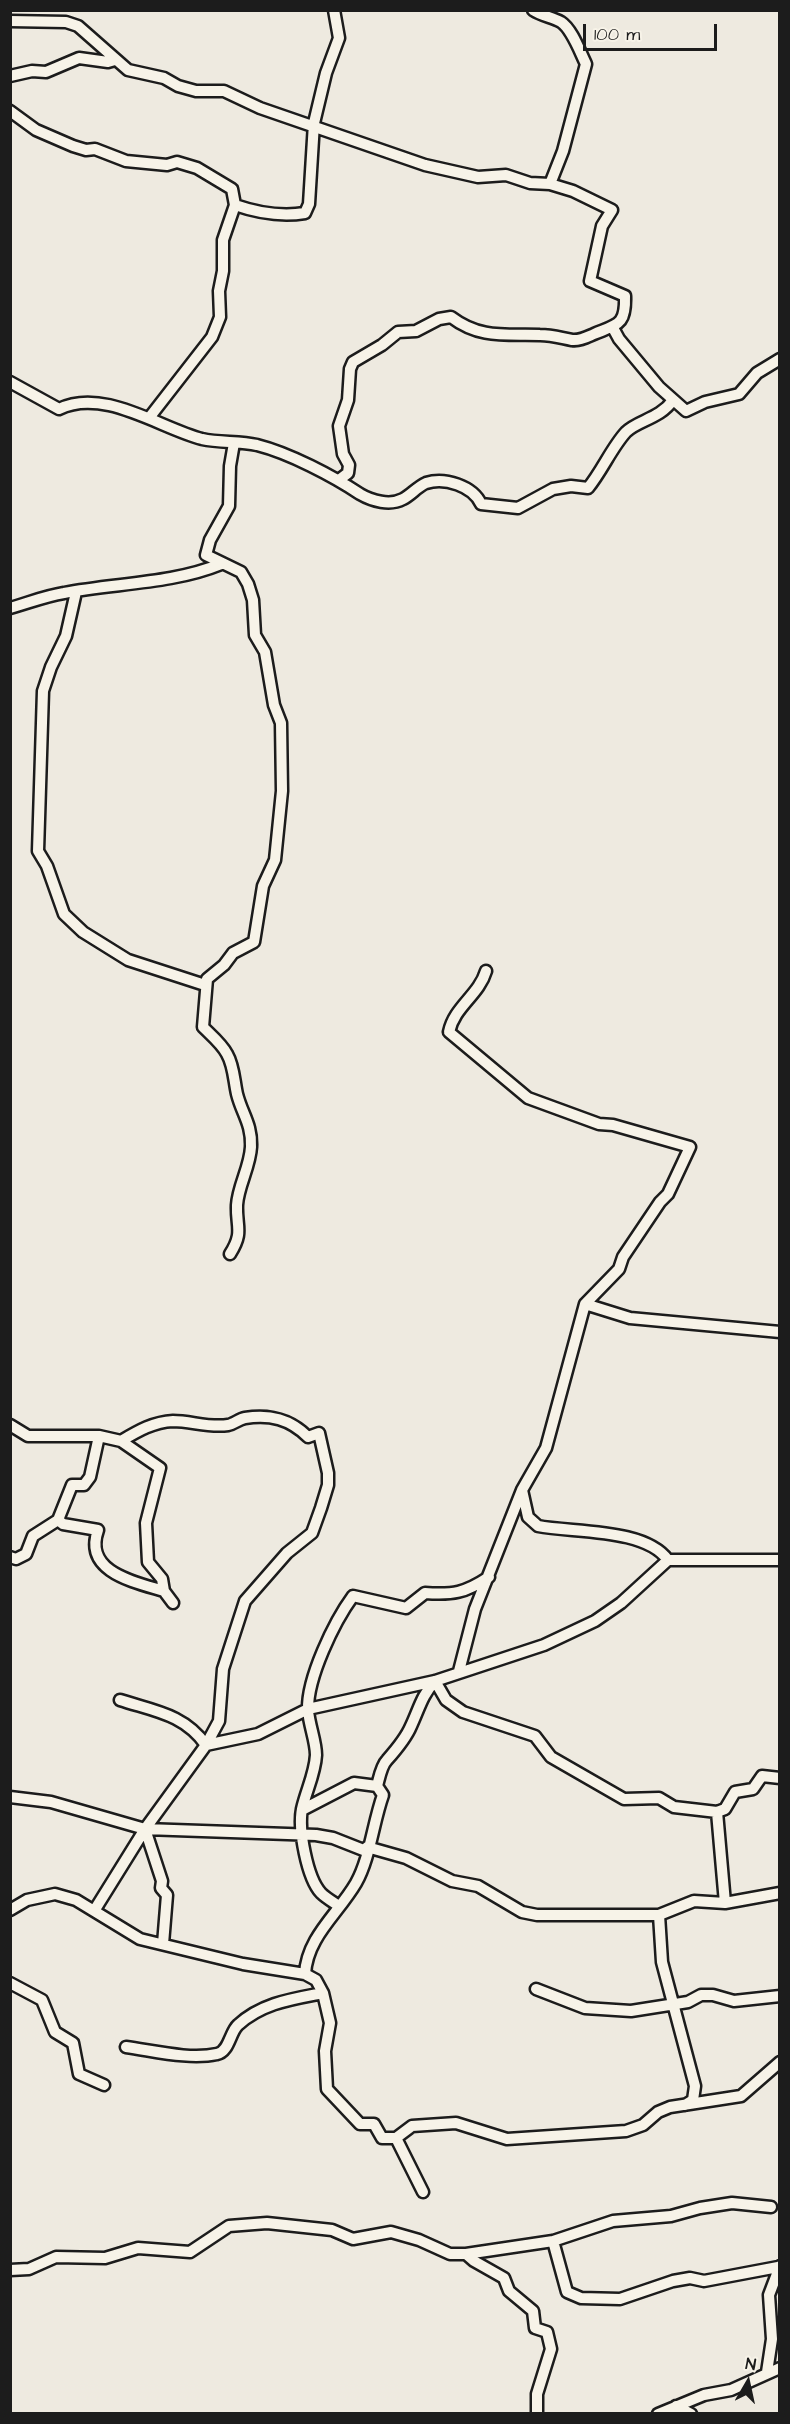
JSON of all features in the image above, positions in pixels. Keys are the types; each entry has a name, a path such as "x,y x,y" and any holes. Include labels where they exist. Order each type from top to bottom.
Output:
{"street":[{"path":"235,205 268,214 304,213 312,189 314,125 326,73 339,38 334,10"},
{"path":"533,10 563,23 574,37 576,49 586,64 567,139 550,184"},
{"path":"10,21 66,22 78,27 129,70 164,78 178,86 196,91 224,91 260,108 314,125 382,153 478,177 506,175 530,183 550,184 573,191 612,210 602,226 590,281 625,296 621,321 613,328 582,339 572,340 558,335 506,335 470,331 451,317 439,319 416,331 398,332 353,362 350,369 350,393 339,426 343,454 349,465 348,473 339,480"},
{"path":"10,76 32,71 46,72 79,58 108,62 115,60"},
{"path":"10,111 36,130 86,150 95,149 126,161 167,165 177,162 197,168 232,189 235,205 223,240 223,271 219,291 220,317 212,337 149,418"},
{"path":"613,328 619,339 659,387 686,411 705,402 739,394 757,373 780,358 780,353"},
{"path":"10,382 59,409 82,403 123,408 204,439 257,445 339,480 366,498 386,503 402,500 427,483 441,482 467,487 478,497 481,504 518,508 553,489 571,486 588,488 627,431 647,422 674,400"},
{"path":"230,1254 236,1244 240,1227 237,1206 249,1158 250,1137 247,1116 238,1097 227,1052 203,1027 207,993 205,985 207,979 224,966 233,953 254,942 263,886 275,860 282,791 281,723 274,705 268,661 255,635 253,600 241,572 206,555 210,540 229,506 230,466 234,443"},
{"path":"10,608 66,592 138,583 209,569 221,564"},
{"path":"76,592 66,636 51,667 43,691 38,851 47,866 64,914 83,932 128,960 205,985"},
{"path":"459,1671 475,1609 522,1490 546,1448 585,1304 619,1269 623,1257 669,1194 690,1147 613,1125 599,1124 528,1098 518,1092 504,1076 470,1051 449,1032 451,1020 482,985 486,971"},
{"path":"585,1304 630,1318 778,1330"},
{"path":"94,1911 145,1829 206,1745 219,1721 222,1669 245,1601 287,1552 312,1533 328,1485 328,1473 319,1433 308,1437 301,1430 275,1416 243,1418 230,1425 197,1425 174,1421 149,1425 121,1441"},
{"path":"10,1425 28,1436 99,1436 121,1441 160,1468 146,1523 148,1562 162,1579 164,1591 173,1604"},
{"path":"10,1557 16,1559 26,1554 33,1536 58,1520 72,1485 84,1485 90,1477 99,1436"},
{"path":"522,1490 528,1517 538,1526 624,1537 653,1547 662,1552 668,1560"},
{"path":"58,1520 63,1524 98,1530 93,1544 95,1553 118,1577 164,1591"},
{"path":"206,1745 258,1734 308,1709 435,1680 544,1645 595,1621 621,1603 668,1560 780,1560"},
{"path":"339,1906 320,1892 315,1884 302,1836 302,1810 316,1755 308,1709 318,1664 338,1616 353,1596 406,1608 425,1593 446,1594 469,1590 489,1577"},
{"path":"377,1786 386,1760 392,1757 397,1745 406,1736 423,1694 435,1680"},
{"path":"435,1680 446,1700 463,1712 535,1736 551,1757 624,1799 659,1798 674,1806 717,1812 725,1809 735,1792 753,1789 762,1776 780,1778"},
{"path":"120,1700 176,1717 195,1730 206,1745"},
{"path":"302,1810 354,1784 377,1786"},
{"path":"305,1974 316,1937 356,1883 383,1795 377,1786"},
{"path":"10,1797 51,1802 145,1829 333,1838 406,1858 452,1881 478,1886 522,1912 537,1915 659,1915 694,1901 724,1903 780,1893"},
{"path":"717,1812 724,1903"},
{"path":"145,1829 160,1874 161,1888 167,1894 163,1944"},
{"path":"10,1910 27,1900 55,1894 76,1900 140,1939 243,1964 305,1974 316,1980 323,1994 330,2023 325,2051 327,2089 360,2124 374,2124 382,2138 396,2138 412,2126 456,2124 507,2139 626,2131 644,2125 657,2112 741,2096 780,2062"},
{"path":"659,1915 662,1962 695,2086 693,2100 685,2105"},
{"path":"10,1983 42,2000 55,2032 73,2043 80,2074 104,2085"},
{"path":"536,1989 585,2008 631,2011 675,2005 688,2002 701,1995 713,1995 734,2001 780,1995"},
{"path":"126,2047 193,2057 216,2055 224,2050 235,2028 252,2012 289,2000 323,1994"},
{"path":"396,2138 423,2192"},
{"path":"10,2270 29,2269 56,2257 105,2258 138,2248 190,2252 229,2226 267,2223 332,2230 353,2239 391,2232 419,2240 450,2254 466,2254 553,2241 613,2221 671,2216 732,2203 771,2207"},
{"path":"553,2241 567,2292 581,2298 620,2299 690,2277 704,2281 779,2267"},
{"path":"466,2254 474,2262 504,2278 509,2291 532,2311 535,2328 547,2332 550,2349 537,2394 537,2414"},
{"path":"767,2372 772,2340 769,2295 779,2267"},
{"path":"658,2414 704,2395 731,2390 780,2368"},
{"path":"676,2406 691,2414"}]}
